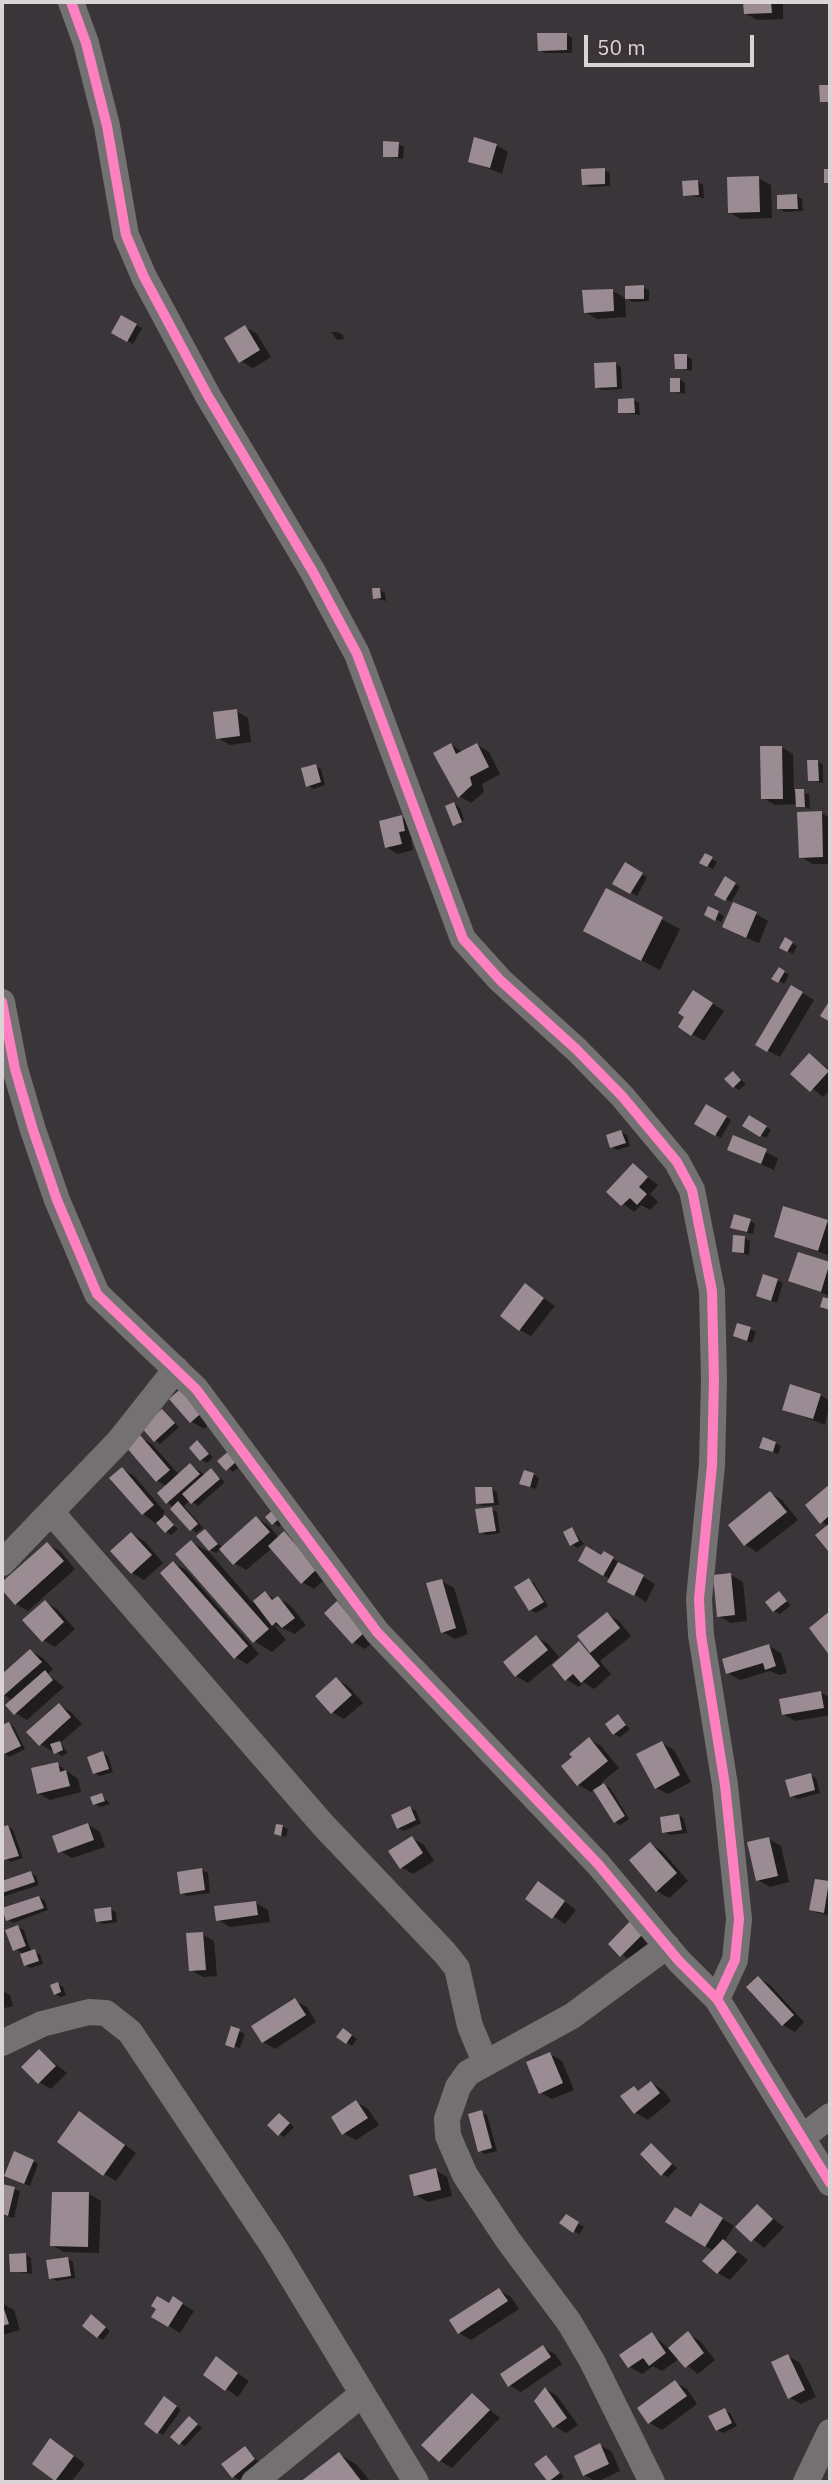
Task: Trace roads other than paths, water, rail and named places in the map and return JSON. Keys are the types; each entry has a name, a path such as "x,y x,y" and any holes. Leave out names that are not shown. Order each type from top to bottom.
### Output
{"street":[{"path":"71,2 86,43 107,126 130,245 144,277 208,396 294,539 357,654 463,939 500,980 576,1049 622,1096 677,1162 692,1190 712,1291 712,1454 699,1599 701,1635 724,1785 739,1919 735,1959 717,1999"},
{"path":"2,1002 15,1069 33,1130 57,1200 97,1294 196,1389 377,1632 598,1864 667,1946 717,1999 804,2136 830,2183"},
{"path":"2,1563 119,1441 176,1370"},
{"path":"52,1513 324,1826 445,1952 457,1968 470,2026 485,2062"},
{"path":"652,2482 592,2361 569,2322 484,2207 453,2152 448,2136 452,2103 468,2073 572,2016 667,1946"},
{"path":"2,2043 19,2033 66,2016 106,2013 119,2020 139,2044 273,2246 416,2482"},
{"path":"804,2136 830,2116"},
{"path":"254,2482 362,2394"},
{"path":"806,2482 830,2432"}]}
